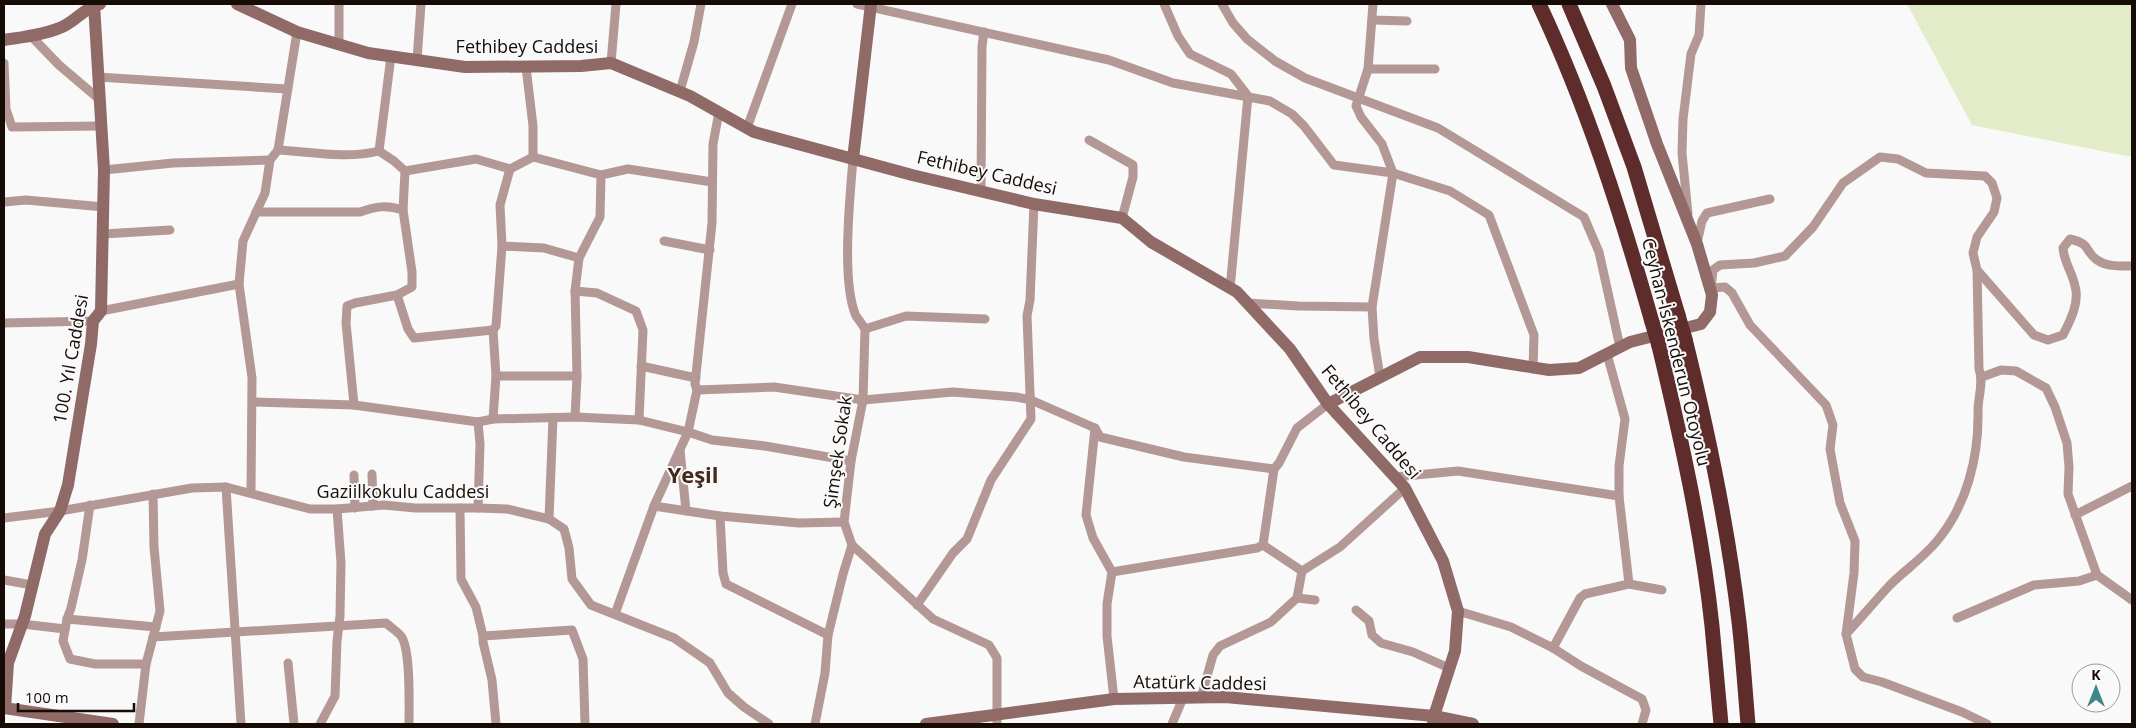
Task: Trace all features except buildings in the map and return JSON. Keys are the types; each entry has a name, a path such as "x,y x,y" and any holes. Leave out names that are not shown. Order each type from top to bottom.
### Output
{"highway":[{"name":"Ceyhan-İskenderun Otoyolu","path":"1539,4 1579,96 1609,176 1652,322 1677,419 1697,526 1712,624 1720,724"},
{"name":"Ceyhan-İskenderun Otoyolu","path":"1569,4 1604,86 1634,167 1685,339 1703,413 1723,521 1739,621 1748,724"}],"street":[{"path":"4,40 31,36 63,27 96,4"},
{"name":"100. Yıl Caddesi","path":"4,711 6,663 22,624 45,534 60,511 68,485 97,316 104,234 104,170 99,99 96,4"},
{"name":"Fethibey Caddesi","path":"237,4 297,32 368,53 464,67 581,66 612,63 680,92 754,132 853,160 1034,204 1122,218 1151,242 1237,292 1290,349 1328,404 1405,488 1443,561 1458,611 1455,651 1434,720"},
{"path":"339,4 339,45"},
{"path":"417,60 421,4"},
{"path":"612,63 616,4"},
{"path":"680,92 694,42 701,4"},
{"path":"746,128 792,4"},
{"path":"857,4 1109,60 1173,83 1270,100 1292,114 1304,126 1334,165 1392,173 1450,191 1489,215 1534,335 1533,369"},
{"path":"1164,4 1178,36 1190,54 1231,74 1248,96 1230,289"},
{"path":"1222,4 1233,23 1247,39 1274,61 1305,78 1438,128 1584,217 1599,252 1620,347"},
{"path":"1373,4 1368,69 1356,106 1382,144 1392,173 1372,307 1374,339 1380,377"},
{"path":"1263,545 1274,469 1280,463 1297,428 1328,404 1420,357 1468,357 1533,369 1579,368 1630,342 1701,324 1710,312 1711,288 1697,244 1686,222 1631,68 1630,40 1612,4"},
{"path":"1686,222 1688,211 1682,152 1683,118 1691,54 1699,36 1702,4"},
{"path":"871,6 848,215 850,286 856,315 865,329 906,316 985,319"},
{"path":"1372,20 1407,21"},
{"path":"251,492 252,378 239,284 243,241 265,193 270,160 278,150 297,32"},
{"path":"981,191 982,46 984,32"},
{"path":"31,36 59,65 99,99"},
{"path":"378,151 391,56"},
{"path":"4,63 6,109 12,127 101,126"},
{"path":"526,67 534,126 532,157"},
{"path":"1368,69 1435,69"},
{"path":"98,77 287,89"},
{"path":"615,614 654,506 688,432 697,390 696,378 710,250 713,144 719,112"},
{"path":"1088,140 1133,165 1133,177 1122,218"},
{"path":"278,150 348,155 364,155 378,151 405,171"},
{"path":"405,171 476,159 510,169 532,157 601,175 628,169 712,182"},
{"path":"1711,288 1713,270 1720,265 1754,263 1785,256 1813,228 1843,183 1880,157 1898,159 1926,173 1986,176 1992,183 1997,198 1994,212 1977,237 1973,253 1977,270 1979,370 1982,377 1978,399 1978,422 1973,467 1954,519 1936,543 1889,586 1846,634"},
{"path":"104,170 173,163 270,160"},
{"path":"493,419 496,376 493,330 496,326 502,246 500,205 510,169"},
{"path":"354,405 346,323 347,306 397,295 412,287 412,272 403,210 405,171"},
{"path":"576,417 576,291 579,258 600,217 601,175"},
{"path":"1697,244 1702,221 1707,213 1770,199"},
{"path":"4,202 26,200 104,208"},
{"path":"917,605 953,553 967,539 991,480 1031,419 1027,316 1030,300 1034,204"},
{"path":"256,212 360,212 375,206 386,205 403,210"},
{"path":"104,234 170,230"},
{"path":"1977,270 2034,334 2048,340 2063,335 2074,313 2076,287 2064,259 2063,248 2070,239 2082,242 2097,260 2114,266 2132,266"},
{"path":"664,241 710,250"},
{"path":"502,246 544,248 579,258"},
{"path":"4,323 97,316 239,284"},
{"path":"1711,288 1725,286 1732,293 1750,325 1826,405 1833,425 1830,449 1840,503 1855,541 1854,573 1846,634 1855,669 1863,677 1882,682 1962,712 1987,724"},
{"path":"576,291 597,293 636,311 643,330 639,420"},
{"path":"397,295 408,329 414,338 493,330"},
{"path":"1247,303 1372,307"},
{"name":"Şimşek Sokak","path":"865,329 863,400 851,461 844,522 852,545 933,619 989,645 997,658 997,720"},
{"path":"1607,354 1625,419 1619,466 1619,496 1629,584"},
{"path":"641,366 696,378"},
{"path":"1982,377 2001,370 2016,371 2046,388 2055,407 2067,443 2070,467 2068,494 2097,575 2132,600"},
{"path":"496,376 577,376"},
{"path":"697,390 774,387 863,400 954,392 1031,400 1095,428 1100,437 1184,457 1274,469"},
{"path":"253,402 354,405 478,422 493,419 576,417 639,420 712,440 765,446 851,461"},
{"path":"552,418 549,519 564,529 569,548 572,579 580,591 591,605 674,638 710,663 728,693 744,707 769,724"},
{"path":"478,422 480,444 478,508"},
{"path":"1095,428 1086,514 1093,538 1112,572 1107,604 1107,636 1114,700"},
{"path":"680,450 686,511"},
{"path":"1395,477 1458,471 1619,496"},
{"path":"372,474 373,506"},
{"path":"354,475 355,508"},
{"path":"2075,514 2132,486"},
{"path":"226,487 241,724"},
{"name":"Gaziilkokulu Caddesi","path":"4,518 60,511 192,488 226,487 310,509 373,506 507,509 549,519"},
{"path":"1202,698 1213,655 1220,646 1271,622 1297,598 1302,571 1340,547 1405,488"},
{"path":"139,724 146,664 160,611 154,547 152,494"},
{"path":"90,505 82,560 63,641 70,659 95,664 146,664"},
{"path":"654,506 720,516 799,523 844,522"},
{"path":"460,508 461,580 476,607 492,680 496,724"},
{"path":"320,724 326,709 335,696 340,616 337,509"},
{"path":"720,516 723,573 726,584 828,635"},
{"path":"815,724 825,673 828,635 852,545"},
{"path":"1112,572 1257,548 1263,545"},
{"path":"1263,545 1302,571"},
{"path":"1957,618 2034,585 2079,581 2097,575"},
{"path":"4,580 32,585"},
{"path":"1553,648 1580,598 1592,592 1629,584 1662,590"},
{"path":"1297,598 1315,600"},
{"path":"1356,610 1369,621 1372,635 1381,643 1413,652 1449,668"},
{"path":"1458,611 1511,628 1553,648 1580,666 1642,699 1646,710 1642,724"},
{"path":"67,619 156,627"},
{"path":"4,624 65,629"},
{"path":"153,637 386,624 402,637 409,686 409,724"},
{"path":"483,636 572,630 583,659 586,724"},
{"path":"288,663 294,724"},
{"name":"Atatürk Caddesi","path":"926,724 997,720 1114,700 1225,697 1357,708 1473,724"},
{"path":"1172,724 1183,698"},
{"path":"4,711 113,724"}],"green space":[{"path":"1907,4 2132,4 2132,157 1972,125"}],"district":[{"name":"Yeşil","path":"693,475"}]}
